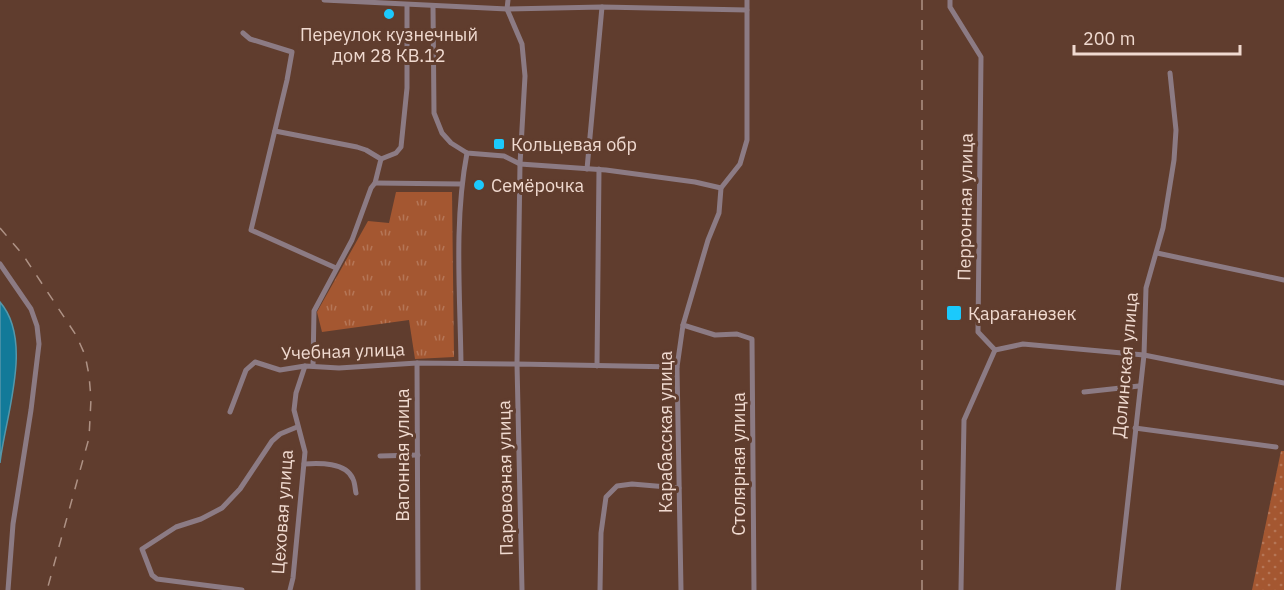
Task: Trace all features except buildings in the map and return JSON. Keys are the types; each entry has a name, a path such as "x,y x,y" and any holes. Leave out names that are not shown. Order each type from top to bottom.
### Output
{"street":[{"path":"324,0 407,5 425,3 433,6 507,9 602,7 747,10"},
{"path":"508,0 507,9 522,44 525,76 520,164 517,364 677,367"},
{"path":"433,6 434,113 442,133 467,153 504,156 520,164 599,170 695,182 721,188 740,164 747,140 747,0"},
{"name":"Перронная улица","path":"950,0 950,8 981,57 978,332 995,350"},
{"path":"381,159 396,153 401,147 407,88 407,5"},
{"path":"587,169 602,7"},
{"path":"243,33 250,39 292,52 250,230 336,268"},
{"name":"Долинская улица","path":"1118,590 1144,355 1146,288 1157,253 1171,183 1176,130 1170,73"},
{"path":"275,131 357,147 381,159"},
{"path":"461,363 461,184 467,153"},
{"path":"313,366 314,311 352,240 371,188 375,183 381,159"},
{"path":"597,366 599,170"},
{"path":"375,183 461,184"},
{"name":"Карабасская улица","path":"681,590 677,367 683,325 708,240 719,213 721,188"},
{"path":"1157,253 1284,280"},
{"path":"0,264 31,309 38,326 39,344 13,524 8,590"},
{"name":"Столярная улица","path":"683,325 715,335 737,334 752,339 754,590"},
{"path":"961,590 964,420 995,350 1023,344 1144,355 1284,383"},
{"name":"Учебная улица","path":"230,411 246,370 255,362 280,370 305,366 339,368 417,363"},
{"name":"Вагонная улица","path":"418,590 417,363 517,364"},
{"name":"Паровозная улица","path":"517,364 522,590"},
{"name":"Цеховая улица","path":"290,590 305,452 294,410 296,393 305,366"},
{"path":"1084,392 1139,386"},
{"path":"242,590 158,579 152,575 142,549 176,528 222,508 240,489 272,441 280,434 297,427"},
{"path":"1135,428 1276,447"},
{"path":"380,456 418,455"},
{"path":"304,464 326,463 347,471 353,477 356,493"},
{"path":"600,590 601,533 606,497 616,486 632,484 679,488"}],"green space":[{"path":"396,192 452,192 454,357 415,359 409,320 322,332 317,312 368,221 389,223"},
{"path":"1281,451 1284,451 1284,590 1252,590"}],"water":[{"path":"0,302 10,318 15,337 16,358 15,380 0,463"}],"railway":[{"path":"922,0 922,590"},
{"path":"0,228 23,255 76,335 85,355 89,375 91,399 89,438 47,590"}],"place":[{"name":"Переулок кузнечный дом 28 КВ.12","path":"389,14"},
{"name":"Кольцевая обр","path":"499,144"},
{"name":"Семёрочка","path":"479,185"},
{"name":"Қарағанөзек","path":"954,313"}]}
